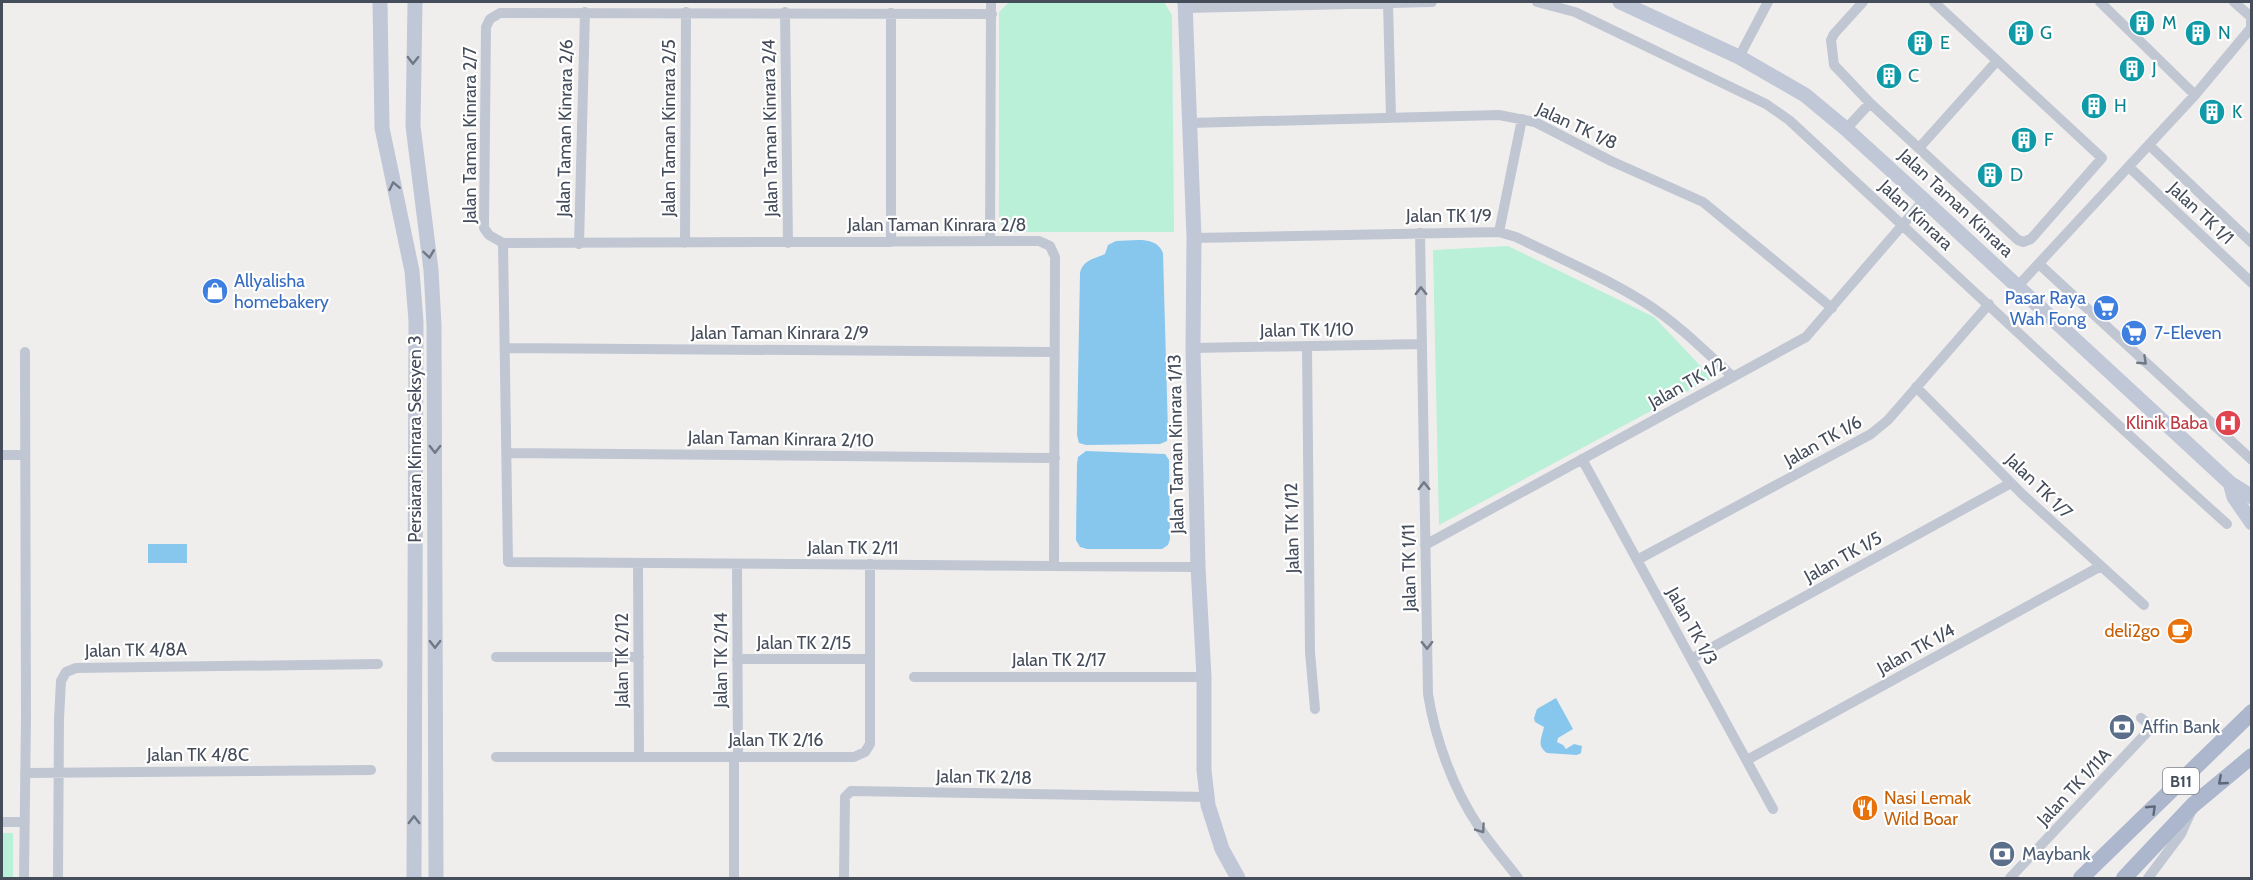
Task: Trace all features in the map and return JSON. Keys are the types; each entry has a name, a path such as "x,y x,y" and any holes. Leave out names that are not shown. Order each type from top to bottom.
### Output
{"main road":[{"name":"Persiaran Kinrara Seksyen 3","path":"380,2 382,128 412,271 416,321 414,879"},
{"name":"Persiaran Kinrara Seksyen 3","path":"415,2 412,126 431,270 434,326 436,879"},
{"name":"Jalan Taman Kinrara","path":"1620,2 1739,57 1805,95 1924,200 2230,483 2252,497"},
{"name":"Jalan Taman Kinrara 1/13","path":"1186,5 1194,238 1192,348 1198,567 1204,677 1204,770 1207,797 1222,849 1238,879"},
{"name":"Jalan Taman Kinrara","path":"2230,483 2234,497 2251,522"},
{"name":"B11","path":"2081,879 2250,712"},
{"name":"B11","path":"2124,879 2193,806 2252,756"}],"street":[{"path":"990,241 991,2"},
{"path":"1186,5 1432,2"},
{"name":"Jalan Kinrara","path":"1537,2 1575,12 1766,104 1789,120 1989,304 2100,410 2227,524"},
{"path":"1739,57 1767,2"},
{"path":"1863,2 1830,40 1834,64 1870,103 2018,240 2023,242 2031,239 2102,158 1934,2"},
{"path":"2102,2 2195,95"},
{"path":"2017,287 2195,95 2251,28 2251,17 2234,2"},
{"path":"1388,3 1391,118"},
{"path":"585,12 992,14"},
{"name":"Jalan Taman Kinrara 2/7","path":"503,243 489,235 484,228 486,27 490,19 500,14 585,12"},
{"name":"Jalan Taman Kinrara 2/6","path":"579,244 585,12"},
{"name":"Jalan Taman Kinrara 2/5","path":"685,243 686,12"},
{"name":"Jalan Taman Kinrara 2/4","path":"785,12 788,243"},
{"path":"891,13 891,242"},
{"path":"1919,148 1996,62"},
{"path":"1846,129 1870,103"},
{"name":"Jalan TK 1/8","path":"1189,123 1499,115 1535,122 1611,161 1703,202 1832,309"},
{"path":"1499,232 1522,119"},
{"name":"Jalan TK 1/1","path":"2148,145 2252,243"},
{"name":"Jalan TK 1/1","path":"2129,167 2252,283"},
{"name":"Jalan TK 1/2","path":"1425,545 1806,337 1924,200"},
{"name":"Jalan TK 1/9","path":"1194,238 1499,232 1524,241 1646,303 1672,322 1733,376"},
{"name":"Jalan TK 1/11","path":"1420,233 1428,694 1432,719 1449,770 1475,821 1518,879"},
{"name":"Jalan Taman Kinrara 2/8","path":"503,243 1039,241 1050,246 1055,257 1054,566"},
{"path":"503,243 507,453"},
{"path":"2039,264 2252,460"},
{"name":"Jalan TK 1/6","path":"1637,560 1871,434 1888,420 1989,304"},
{"name":"Jalan TK 1/10","path":"1192,348 1422,344"},
{"name":"Jalan TK 1/12","path":"1307,346 1310,652 1314,708"},
{"name":"Jalan Taman Kinrara 2/9","path":"505,348 1055,352"},
{"path":"24,879 25,352"},
{"name":"Jalan TK 1/7","path":"1916,387 2011,483 2144,605"},
{"name":"Jalan Taman Kinrara 2/10","path":"507,453 1055,458"},
{"name":"Jalan TK 2/11","path":"507,453 508,562 1198,567"},
{"path":"2,455 24,455"},
{"name":"Jalan TK 1/3","path":"1582,459 1773,808"},
{"name":"Jalan TK 1/5","path":"1691,659 2011,483"},
{"name":"Jalan TK 2/12","path":"638,563 639,757"},
{"name":"Jalan TK 2/14","path":"734,879 737,564"},
{"name":"Jalan TK 2/16","path":"496,758 854,757 864,752 870,744 870,564"},
{"name":"Jalan TK 1/4","path":"1747,760 2101,566"},
{"path":"496,657 639,657"},
{"name":"Jalan TK 2/15","path":"737,659 870,659"},
{"name":"Jalan TK 4/8A","path":"58,879 61,681 66,672 76,668 378,664"},
{"name":"Jalan TK 2/17","path":"914,677 1204,677"},
{"name":"Jalan TK 1/11A","path":"2010,879 2152,728 2141,718"},
{"name":"Jalan TK 4/8C","path":"25,773 371,770"},
{"name":"Jalan TK 2/18","path":"844,879 845,797 851,791 1207,797"},
{"path":"2148,879 2181,834 2193,806"},
{"path":"2,822 24,822"}],"green space":[{"path":"1009,2 1164,2 1172,15 1174,232 1009,232 999,222 999,12"},
{"path":"1508,246 1654,317 1712,378 1439,525 1433,250"},
{"path":"2,833 13,833 13,878 2,878"}],"water":[{"path":"1116,241 1150,241 1160,247 1163,253 1168,433 1167,441 1160,444 1086,445 1079,443 1077,435 1080,273 1086,263 1105,254 1108,245"},
{"path":"1086,451 1165,454 1169,460 1170,539 1168,545 1162,549 1087,549 1080,547 1076,540 1077,464 1078,457"},
{"path":"148,544 187,544 187,563 148,563"},
{"path":"1556,698 1573,729 1558,738 1557,742 1566,749 1574,744 1582,746 1581,753 1577,755 1547,753 1542,747 1544,727 1535,722 1534,718 1537,709"}],"place":[{"name":"M","path":"2142,23"},
{"name":"G","path":"2021,33"},
{"name":"N","path":"2198,33"},
{"name":"E","path":"1920,43"},
{"name":"J","path":"2132,69"},
{"name":"C","path":"1889,76"},
{"name":"H","path":"2094,106"},
{"name":"K","path":"2212,112"},
{"name":"F","path":"2024,140"},
{"name":"D","path":"1990,175"},
{"name":"Allyalisha homebakery","path":"215,291"},
{"name":"Pasar Raya Wah Fong","path":"2106,308"},
{"name":"7-Eleven","path":"2134,333"},
{"name":"Klinik Baba","path":"2228,423"},
{"name":"deli2go","path":"2180,631"},
{"name":"Affin Bank","path":"2122,727"},
{"name":"Nasi Lemak Wild Boar","path":"1865,808"},
{"name":"Maybank","path":"2002,854"}]}
